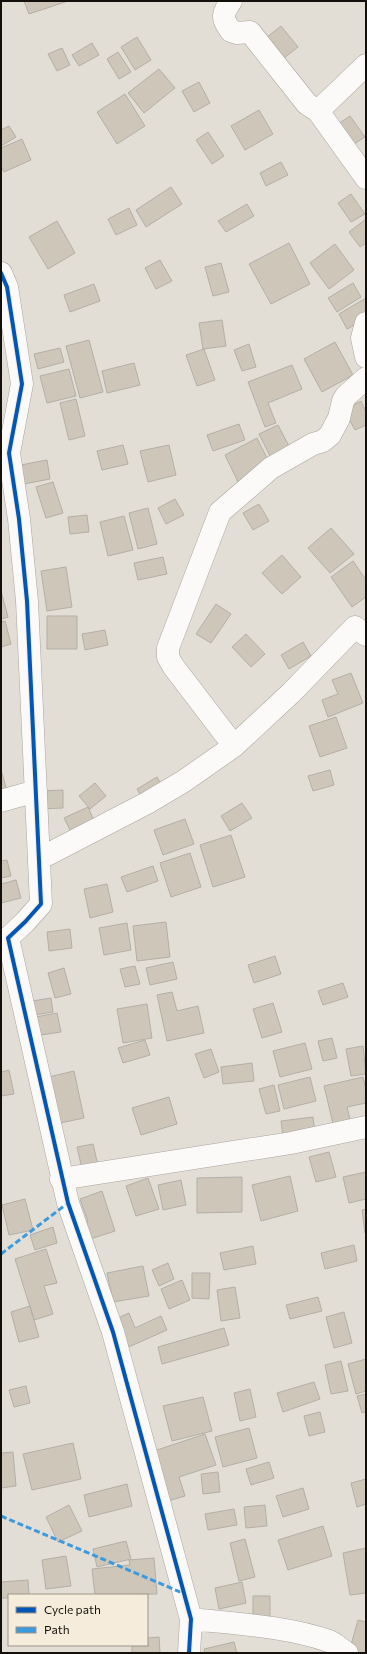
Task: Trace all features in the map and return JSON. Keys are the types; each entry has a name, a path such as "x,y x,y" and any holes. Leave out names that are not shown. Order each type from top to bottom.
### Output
{"street":[{"path":"231,1 224,12 223,17 231,31 237,33 250,32 307,104 318,111 366,178"},
{"path":"318,111 366,65"},
{"path":"1,273 6,286 22,384 9,453 10,523 27,601 41,904 25,922 4,938 61,1179 77,1233 113,1332 191,1619 189,1653"},
{"path":"366,323 362,338 366,357"},
{"path":"234,746 173,666 168,657 168,648 220,512 271,468 313,444 322,441 330,435 339,418 346,396 366,378"},
{"path":"39,858 147,803 184,781 234,746 362,625"},
{"path":"1,801 36,792"},
{"path":"61,1179 291,1143 366,1127"},
{"path":"191,1619 237,1622 278,1629 331,1642 347,1653"}],"building":[{"path":"24,1 68,1 29,14"},
{"path":"281,26 298,47 269,70 252,49"},
{"path":"137,37 151,60 135,70 121,47"},
{"path":"92,43 99,55 79,66 72,55"},
{"path":"62,48 70,65 57,71 48,54"},
{"path":"118,52 131,72 119,79 107,59"},
{"path":"159,69 175,88 144,113 128,93"},
{"path":"199,82 210,103 194,112 182,91"},
{"path":"125,94 145,126 117,144 97,112"},
{"path":"259,110 273,134 245,150 231,126"},
{"path":"350,116 365,137 343,151 329,130"},
{"path":"9,126 16,137 1,146 1,130"},
{"path":"208,132 224,156 212,164 196,140"},
{"path":"22,139 31,160 4,172 1,166 1,148"},
{"path":"281,162 288,175 266,186 260,173"},
{"path":"171,187 182,204 146,227 136,210"},
{"path":"351,194 365,214 351,222 338,203"},
{"path":"247,204 254,216 226,232 218,221"},
{"path":"129,208 137,225 116,235 108,219"},
{"path":"366,219 366,243 360,247 349,232"},
{"path":"57,221 75,253 48,269 29,237"},
{"path":"289,243 310,284 271,304 249,264"},
{"path":"335,244 354,270 329,289 310,263"},
{"path":"160,260 172,281 156,289 145,268"},
{"path":"221,263 229,292 213,296 205,267"},
{"path":"353,283 361,297 337,312 328,298"},
{"path":"94,284 100,301 70,312 64,295"},
{"path":"366,298 366,319 347,329 339,314"},
{"path":"222,320 226,346 203,349 199,323"},
{"path":"89,340 103,392 80,398 66,346"},
{"path":"335,342 353,375 322,392 304,359"},
{"path":"249,344 256,367 242,371 234,350"},
{"path":"60,348 64,362 38,369 34,354"},
{"path":"204,349 215,380 197,386 186,355"},
{"path":"134,363 140,385 107,393 102,371"},
{"path":"292,365 302,389 268,403 276,423 265,427 248,382"},
{"path":"69,369 76,396 47,403 40,376"},
{"path":"76,399 85,436 69,440 60,403"},
{"path":"361,401 366,412 366,425 355,430 344,410"},
{"path":"239,424 245,440 213,451 207,435"},
{"path":"278,425 291,450 272,460 259,434"},
{"path":"257,438 272,468 239,484 225,455"},
{"path":"123,445 128,464 102,470 97,451"},
{"path":"169,445 176,475 148,482 140,451"},
{"path":"47,460 50,479 8,487 5,468"},
{"path":"53,482 63,513 46,518 36,487"},
{"path":"175,499 184,515 166,524 158,508"},
{"path":"259,504 269,521 253,530 243,513"},
{"path":"148,508 157,544 138,549 129,513"},
{"path":"87,515 89,532 70,534 68,517"},
{"path":"124,516 133,550 108,556 100,522"},
{"path":"331,528 354,554 330,573 308,548"},
{"path":"282,555 301,577 282,594 262,573"},
{"path":"163,557 167,574 138,580 134,563"},
{"path":"353,561 366,580 366,597 352,607 331,577"},
{"path":"66,567 72,607 47,611 41,571"},
{"path":"1,591 8,617 1,619"},
{"path":"216,604 231,614 211,643 196,634"},
{"path":"47,616 77,616 77,649 47,649"},
{"path":"5,621 11,644 1,647 1,622"},
{"path":"105,630 108,645 85,650 82,634"},
{"path":"246,634 265,654 251,667 232,647"},
{"path":"303,642 311,656 289,669 281,655"},
{"path":"351,673 363,703 328,717 322,700 338,694 332,680"},
{"path":"336,717 347,748 320,757 309,726"},
{"path":"1,770 9,798 1,801"},
{"path":"330,770 334,785 313,791 308,776"},
{"path":"157,777 165,791 145,803 137,789"},
{"path":"95,783 106,796 90,809 79,796"},
{"path":"63,790 63,808 39,809 39,791"},
{"path":"242,803 252,818 230,831 221,816"},
{"path":"88,807 99,832 76,842 64,818"},
{"path":"185,819 194,844 163,855 154,830"},
{"path":"231,835 245,877 213,887 200,845"},
{"path":"190,853 201,887 171,897 160,863"},
{"path":"7,860 11,876 1,878 1,861"},
{"path":"153,866 158,881 127,892 121,877"},
{"path":"16,880 21,898 1,903 1,884"},
{"path":"107,884 113,912 90,918 84,889"},
{"path":"166,922 170,957 137,961 133,926"},
{"path":"127,923 131,950 104,955 99,928"},
{"path":"70,929 72,948 49,951 47,932"},
{"path":"275,956 281,974 254,983 248,965"},
{"path":"173,962 177,979 150,985 146,968"},
{"path":"135,966 140,984 125,987 120,969"},
{"path":"64,968 71,994 55,998 48,973"},
{"path":"343,983 348,997 323,1005 318,991"},
{"path":"172,992 177,1011 198,1006 204,1033 167,1041 157,995"},
{"path":"51,998 53,1012 28,1016 26,1002"},
{"path":"273,1003 282,1032 262,1038 253,1009"},
{"path":"147,1004 152,1038 123,1043 117,1009"},
{"path":"57,1013 61,1032 28,1037 25,1019"},
{"path":"332,1038 337,1058 323,1061 318,1041"},
{"path":"145,1040 150,1055 123,1063 118,1048"},
{"path":"305,1043 312,1069 280,1077 273,1051"},
{"path":"363,1046 366,1074 351,1076 346,1049"},
{"path":"211,1049 219,1072 204,1078 195,1054"},
{"path":"252,1063 254,1081 223,1084 221,1067"},
{"path":"9,1070 14,1094 1,1096 1,1072"},
{"path":"74,1071 84,1118 46,1126 36,1080"},
{"path":"310,1077 316,1101 284,1109 278,1085"},
{"path":"363,1077 366,1090 366,1103 347,1107 353,1132 336,1136 324,1086"},
{"path":"274,1085 280,1111 266,1114 259,1089"},
{"path":"169,1097 177,1124 141,1135 132,1108"},
{"path":"313,1117 315,1133 283,1137 281,1121"},
{"path":"93,1144 101,1178 85,1182 77,1147"},
{"path":"329,1152 336,1177 316,1182 309,1157"},
{"path":"366,1172 366,1199 349,1203 343,1177"},
{"path":"290,1176 298,1211 261,1221 252,1185"},
{"path":"242,1177 242,1212 197,1213 197,1178"},
{"path":"148,1178 159,1209 136,1216 126,1186"},
{"path":"181,1180 186,1205 163,1210 158,1185"},
{"path":"102,1191 115,1231 78,1243 73,1227 88,1222 80,1199"},
{"path":"25,1199 33,1230 9,1235 2,1205"},
{"path":"366,1209 366,1233 365,1233 362,1210"},
{"path":"53,1227 57,1243 35,1250 30,1235"},
{"path":"354,1245 357,1261 325,1269 321,1253"},
{"path":"253,1246 256,1264 224,1270 220,1253"},
{"path":"46,1249 57,1283 44,1286 53,1314 34,1320 15,1259"},
{"path":"168,1263 174,1279 159,1286 152,1270"},
{"path":"143,1266 149,1296 113,1302 107,1273"},
{"path":"192,1273 210,1273 209,1299 192,1298"},
{"path":"182,1280 190,1300 169,1309 161,1289"},
{"path":"235,1287 240,1318 221,1321 217,1290"},
{"path":"318,1297 322,1311 290,1319 286,1305"},
{"path":"30,1306 39,1337 19,1342 11,1312"},
{"path":"344,1312 352,1343 334,1348 326,1317"},
{"path":"129,1313 135,1328 161,1316 167,1330 124,1349 111,1321"},
{"path":"224,1328 229,1345 162,1364 158,1347"},
{"path":"366,1359 366,1391 356,1394 348,1364"},
{"path":"341,1361 348,1391 331,1394 325,1365"},
{"path":"314,1382 320,1399 283,1412 277,1393"},
{"path":"26,1386 30,1403 14,1407 9,1390"},
{"path":"250,1389 256,1417 240,1421 234,1393"},
{"path":"366,1394 366,1412 362,1413 357,1396"},
{"path":"203,1397 212,1431 172,1441 163,1406"},
{"path":"320,1412 325,1432 309,1436 304,1416"},
{"path":"249,1428 257,1458 223,1467 215,1437"},
{"path":"205,1434 216,1465 179,1477 185,1496 168,1501 151,1452"},
{"path":"73,1443 81,1479 32,1490 23,1454"},
{"path":"13,1452 16,1486 1,1488 1,1453"},
{"path":"269,1462 274,1478 251,1485 246,1469"},
{"path":"218,1472 220,1492 203,1494 201,1474"},
{"path":"366,1479 366,1504 357,1507 351,1483"},
{"path":"127,1484 132,1506 89,1517 84,1495"},
{"path":"303,1488 309,1509 283,1517 276,1496"},
{"path":"69,1505 82,1531 58,1542 46,1517"},
{"path":"265,1505 267,1526 246,1528 244,1507"},
{"path":"234,1509 237,1525 208,1530 205,1514"},
{"path":"323,1526 332,1556 288,1570 278,1540"},
{"path":"245,1539 255,1577 239,1581 230,1543"},
{"path":"126,1541 131,1559 97,1567 93,1549"},
{"path":"366,1548 366,1593 350,1595 343,1553"},
{"path":"66,1556 71,1586 46,1589 42,1560"},
{"path":"154,1558 157,1594 95,1594 92,1569 130,1565 129,1560"},
{"path":"28,1580 29,1594 8,1594 8,1598 1,1598 1,1582"},
{"path":"242,1582 246,1603 219,1609 215,1588"},
{"path":"253,1596 270,1596 270,1621 253,1621"},
{"path":"358,1620 366,1622 366,1653 349,1652"},
{"path":"159,1637 160,1653 132,1653 132,1646 148,1646 148,1638"},
{"path":"234,1642 237,1653 205,1653 204,1649"}],"marked path":[{"path":"1,1254 68,1203"},
{"path":"1,1516 185,1594"}],"cycle path":[{"path":"1,273 7,287 22,384 9,453 19,519 27,601 41,904 8,938 68,1203 113,1332 191,1619 189,1653"}]}
